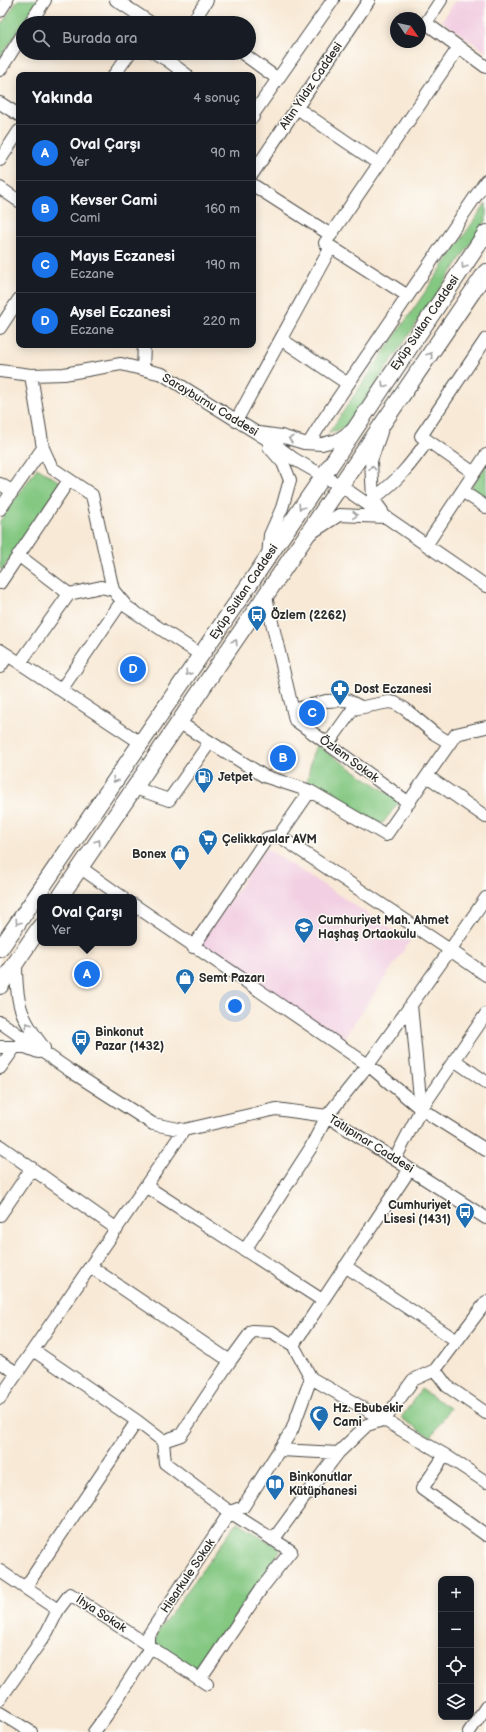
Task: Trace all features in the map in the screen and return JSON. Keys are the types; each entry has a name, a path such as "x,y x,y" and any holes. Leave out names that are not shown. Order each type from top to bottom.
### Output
{"main road":[{"name":"Eyüp Sultan Caddesi","path":"37,894 354,430 486,233"},
{"name":"Eyüp Sultan Caddesi","path":"62,894 266,597 486,272"},
{"name":"Eyüp Sultan Caddesi","path":"0,949 37,895"},
{"path":"0,986 37,931"}],"street":[{"path":"0,11 7,0"},
{"path":"35,16 46,0"},
{"path":"116,0 140,16"},
{"path":"199,16 207,0"},
{"path":"256,110 333,0"},
{"name":"Altın Yıldız Caddesi","path":"256,169 369,0"},
{"path":"441,0 426,23 486,67"},
{"path":"0,70 16,45"},
{"path":"236,421 281,339 331,241 379,164 459,47"},
{"path":"116,72 125,60"},
{"path":"173,60 185,72"},
{"path":"252,60 278,79"},
{"path":"0,103 16,113"},
{"path":"297,108 379,164"},
{"path":"0,160 16,136"},
{"path":"309,443 486,181"},
{"path":"256,187 408,296"},
{"path":"0,188 16,199"},
{"path":"0,328 16,304"},
{"path":"281,339 348,384"},
{"path":"474,473 421,436 485,343"},
{"path":"143,369 144,348"},
{"name":"Sarayburnu Caddesi","path":"0,371 31,375 64,374 121,364 162,374 256,433 294,459 341,486 486,586"},
{"path":"31,375 43,448 52,468 92,495 113,590 127,607 201,655"},
{"path":"385,422 371,461 373,500 386,517"},
{"path":"256,433 322,444 337,440 354,430"},
{"path":"256,433 283,463 290,480 282,508 270,535 268,556"},
{"path":"373,500 390,486 411,465 427,441"},
{"path":"0,509 43,448"},
{"path":"427,544 486,455"},
{"path":"1,581 69,480"},
{"path":"0,484 12,491"},
{"path":"462,491 486,507"},
{"path":"308,534 339,515 386,517"},
{"path":"18,555 69,594"},
{"path":"20,663 69,594 101,587 113,590"},
{"name":"Özlem Sokak","path":"266,597 295,720 409,802"},
{"path":"61,690 122,601"},
{"path":"0,667 4,653 141,742"},
{"path":"293,710 326,701 347,700 361,707"},
{"path":"328,744 353,709 389,702 395,703 405,709 435,734 450,743"},
{"path":"180,723 264,776 310,790 386,835 456,734 486,727"},
{"path":"135,788 169,800 210,742"},
{"path":"427,776 486,817"},
{"path":"279,836 310,790"},
{"path":"193,947 267,838 279,836 486,974"},
{"path":"81,868 118,894"},
{"path":"244,1250 310,1149 327,1116 368,1065 486,898"},
{"path":"137,907 193,947 368,1065 421,1109 486,1150"},
{"path":"16,962 16,991 23,1018 51,1056"},
{"path":"410,1005 421,1109"},
{"path":"395,1159 421,1109 486,1014"},
{"path":"0,1022 51,1056"},
{"path":"0,1047 25,1047 51,1056"},
{"path":"0,1068 15,1047"},
{"name":"Tatlıpınar Caddesi","path":"51,1056 153,1124 184,1130 276,1109 327,1116 486,1218"},
{"path":"454,1060 486,1082"},
{"path":"0,1398 184,1130"},
{"path":"0,1146 117,1229"},
{"path":"0,1215 32,1168"},
{"path":"293,1345 410,1169"},
{"path":"146,1186 322,1300"},
{"path":"345,1266 457,1341"},
{"path":"91,1267 230,1361"},
{"path":"164,1441 165,1463 229,1514 274,1540 338,1453 367,1425 385,1419 413,1380 435,1370 486,1302"},
{"path":"164,1441 181,1435 230,1361 252,1331 272,1332 293,1345 311,1378 385,1419 445,1455 486,1482"},
{"path":"33,1350 164,1441"},
{"path":"0,1362 17,1373"},
{"path":"435,1370 447,1386 486,1413"},
{"path":"229,1514 244,1506 280,1450 292,1430 311,1378"},
{"path":"25,1588 137,1421"},
{"path":"280,1450 338,1453"},
{"path":"445,1455 422,1489 486,1535"},
{"name":"Hisarkule Sokak","path":"94,1732 148,1652 148,1640 229,1514"},
{"name":"İhya Sokak","path":"0,1571 58,1610 70,1594 148,1640 203,1682 261,1589 291,1551 274,1540"},
{"path":"0,1700 47,1632 58,1610"},
{"path":"469,1732 486,1707"},
{"path":"0,1713 31,1732"}],"shaded area":[{"path":"456,0 486,0 486,52 442,21"},
{"name":"Cumhuriyet Mah. Ahmet Haşhaş Ortaokulu","path":"266,848 410,941 342,1041 198,947"}],"green space":[{"path":"18,0 39,0 28,16 16,16 16,34 0,58 0,26"},
{"path":"486,203 486,221 347,426 328,434"},
{"path":"486,465 486,502 469,491"},
{"path":"37,468 62,483 2,570 0,569 0,521"},
{"path":"316,745 397,799 398,803 383,823 376,823 307,782 312,756"},
{"path":"421,1389 450,1408 431,1437 401,1418"},
{"path":"237,1522 281,1549 199,1672 156,1645 157,1633"}],"place":[{"name":"Özlem (2262)","path":"257,632"},
{"name":"Aysel Eczanesi","path":"133,669"},
{"name":"Dost Eczanesi","path":"340,706"},
{"name":"Mayıs Eczanesi","path":"312,713"},
{"name":"Kevser Cami","path":"283,758"},
{"name":"Jetpet","path":"204,794"},
{"name":"Çelikkayalar AVM","path":"208,856"},
{"name":"Bonex","path":"180,871"},
{"name":"Cumhuriyet Mah. Ahmet Haşhaş Ortaokulu","path":"304,944"},
{"name":"Oval Çarşı","path":"87,974"},
{"name":"Semt Pazarı","path":"185,995"},
{"name":"Binkonut Pazar (1432)","path":"81,1056"},
{"name":"Cumhuriyet Lisesi (1431)","path":"465,1229"},
{"name":"Hz. Ebubekir Cami","path":"319,1432"},
{"name":"Binkonutlar Kütüphanesi","path":"275,1501"}]}
